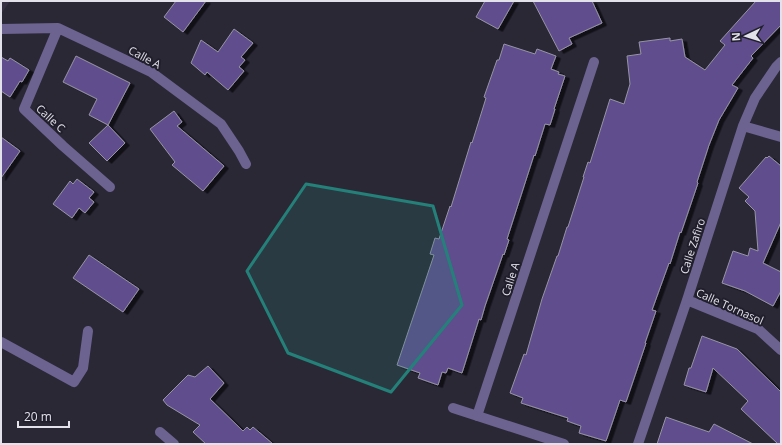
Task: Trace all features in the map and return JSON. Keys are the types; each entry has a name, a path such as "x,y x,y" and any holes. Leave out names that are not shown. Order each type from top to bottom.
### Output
{"street":[{"name":"Calle A","path":"1,29 58,28 151,72 221,124 246,164"},
{"name":"Calle C","path":"58,28 24,109 63,146 110,187"},
{"name":"Calle A","path":"477,416 594,62"},
{"name":"Calle Zafiro","path":"638,444 687,300 743,126 755,98 781,62"},
{"path":"743,126 781,137"},
{"name":"Calle Tornasol","path":"687,300 758,329 781,350"},
{"path":"1,342 74,382 83,368 88,331"},
{"path":"453,408 564,444"},
{"path":"160,432 174,444"}],"highlighted area":[{"path":"306,184 433,206 462,305 391,392 288,353 247,271"}],"shaded area":[{"path":"1,1 10,1 1,14"}],"building":[{"path":"176,1 206,1 183,32 164,17"},
{"path":"485,1 514,1 498,29 476,17"},
{"path":"533,1 592,1 602,23 569,38 572,44 559,51"},
{"path":"756,1 781,1 781,25 751,56 753,58 732,85 738,88 719,120 709,145 681,233 680,232 670,264 669,263 652,310 656,311 626,402 620,400 606,441 579,433 581,426 567,421 568,418 521,403 523,398 510,393 524,354 526,355 542,299 568,227 588,162 590,163 610,99 624,104 630,84 627,56 641,54 639,42 670,38 670,41 682,39 685,57 705,70 725,45 720,41"},
{"path":"234,29 253,43 241,57 245,60 239,67 244,71 228,90 207,72 205,75 191,63 201,40 218,52"},
{"path":"504,44 535,54 537,49 556,56 551,69 559,72 558,74 565,76 550,125 545,124 535,156 534,155 507,239 509,240 481,320 479,319 462,373 448,368 446,373 442,372 438,385 418,378 420,373 397,365 434,255 430,254 435,238 439,239 450,206 451,207 486,98 484,97"},
{"path":"76,56 130,83 108,125 89,115 97,99 63,82"},
{"path":"1,57 8,61 10,58 29,70 10,97 1,91"},
{"path":"174,111 182,122 177,126 224,166 203,191 172,165 175,162 150,129"},
{"path":"108,125 125,143 107,161 89,143"},
{"path":"1,137 20,151 1,178"},
{"path":"769,156 781,166 781,222 763,263 781,272 781,291 773,306 745,291 722,283 733,251 748,256 750,248 758,251 755,211 745,201 749,197 739,188 766,157 767,158"},
{"path":"77,179 94,192 89,198 94,202 85,213 79,208 72,218 53,204 70,181 73,184"},
{"path":"89,255 139,289 123,312 73,278"},
{"path":"702,336 737,349 781,392 781,444 778,444 741,409 748,401 713,368 706,392 684,385"},
{"path":"208,366 224,383 210,399 243,431 247,427 250,430 253,427 273,444 206,444 193,432 200,425 167,405 163,400 188,375 195,377"},
{"path":"666,417 709,432 714,424 753,444 657,444"}]}
